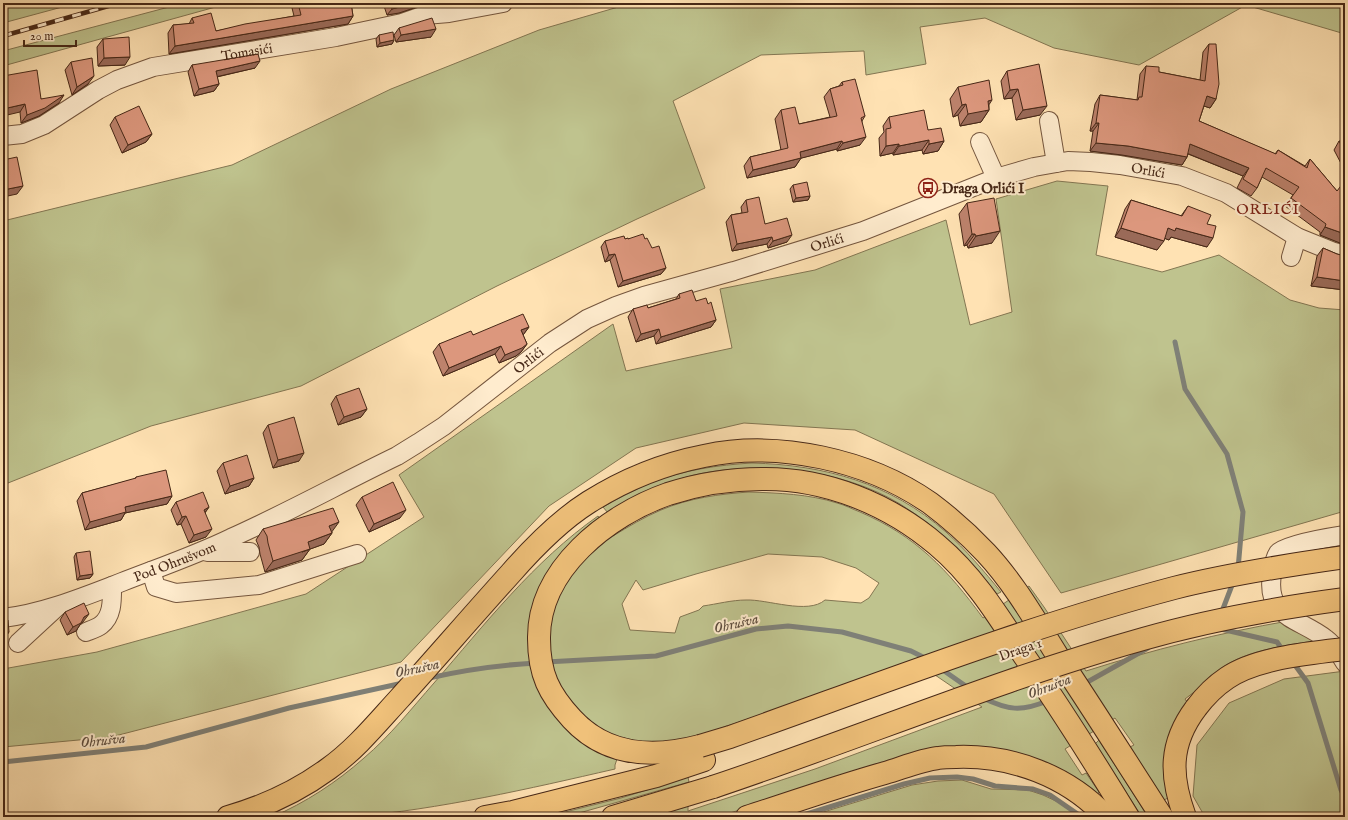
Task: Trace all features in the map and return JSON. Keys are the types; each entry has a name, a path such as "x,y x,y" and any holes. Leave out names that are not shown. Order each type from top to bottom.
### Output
{"highway":[{"path":"228,817 263,805 289,792 330,767 354,746 443,651 513,570 545,538 587,504 635,478 670,464 707,455 745,451 783,452 822,457 861,468 896,483 929,503 959,527 987,555 1019,596 1102,722 1162,817"},
{"path":"702,753 632,752 619,749 590,734 577,724 553,695 545,680 541,665 539,628 543,608 549,590 570,560 582,547 604,528 640,507 666,495 725,481 764,479 801,482 838,490 873,504 906,522 937,545 964,571 995,611 1079,736 1128,817"},
{"path":"485,817 513,812 656,776 737,735 973,651 1100,609 1175,588 1263,569 1345,557"},
{"name":"Draga 1","path":"702,753 816,722 1031,645 1113,619 1240,587 1345,571"},
{"name":"Draga 1","path":"613,817 713,787 788,762 1048,668 1144,638 1225,619 1288,607 1345,599"},
{"path":"1185,817 1176,789 1174,765 1176,750 1188,719 1213,688 1240,670 1258,664 1304,653 1345,649"},
{"path":"747,817 845,784 938,758 974,756 999,759 1046,774 1067,785 1106,817"}],"street":[{"name":"Tomasići","path":"3,136 22,134 44,125 98,90 117,80 154,67 336,37 402,23 425,15 449,13 503,3"},
{"path":"1049,120 1056,163"},
{"path":"980,142 996,178"},
{"name":"Orlići","path":"338,484 418,443 444,426 550,342 587,319 616,306 644,296 734,271 863,231 996,178 1034,167 1056,163 1091,162 1120,165 1182,176 1226,193 1297,237 1345,255"},
{"path":"1291,256 1297,237"},
{"name":"Pod Ohrušvom","path":"3,618 60,604 112,586 199,552 232,538 338,484"},
{"path":"1345,535 1281,550 1276,558 1271,582 1273,598 1285,615 1328,640 1345,663"},
{"path":"199,552 250,552"},
{"path":"150,571 156,588 176,593 259,585 357,554"},
{"path":"86,632 101,625 108,618 111,608 112,586"},
{"path":"18,643 60,604"}],"green space":[{"path":"3,3 77,3 3,23"},
{"path":"184,3 230,3 3,66 3,51"},
{"path":"632,3 1345,3 1345,34 1246,5 1139,65 1054,48 985,18 920,27 926,64 866,75 864,51 761,55 673,101 705,188 497,286 301,386 151,426 3,485 3,221 232,165 391,89 539,30"},
{"path":"1057,181 1108,186 1096,255 1162,272 1219,255 1290,300 1319,308 1345,310 1345,511 1061,593 994,494 855,430 744,423 636,448 549,506 401,662 111,737 3,747 3,669 97,652 306,594 424,517 399,475 613,324 626,371 732,348 720,289 815,270 946,220 970,325 1012,312 996,199"},
{"path":"752,463 805,468 831,473 879,489 925,515 946,532 975,561 1001,592 997,594 965,556 928,523 914,513 877,492 827,475 773,468 746,468 719,471 694,475 672,482 650,491 608,513 603,507 626,494 662,478 688,471 726,465"},
{"path":"749,492 804,496 826,500 843,505 880,521 914,543 929,556 957,585 983,618 1029,586 1086,671 1186,643 1288,621 1313,641 1244,656 1223,667 1185,699 1187,702 1185,705 1168,798 1164,800 1130,747 1134,745 1115,718 1065,749 1082,775 1086,773 1099,792 1097,795 1012,754 804,789 718,817 652,817 688,806 688,811 815,769 982,707 916,662 695,737 660,742 642,742 624,738 615,769 517,791 418,809 341,818 272,817 320,791 354,767 383,741 491,616 531,573 598,516 613,536 648,516 682,502 716,495","holes":["768,554 822,557 856,568 879,583 869,598 861,603 825,600 818,604 798,606 746,600 730,601 703,606 699,610 680,617 675,633 630,630 622,604 636,580 643,590"]},
{"path":"1345,671 1345,817 1205,817 1193,796 1197,745 1229,703 1284,679"},
{"path":"1099,740 1148,817 1142,817 1095,744"},
{"path":"688,777 689,782 572,815 562,817 545,817 621,798"},
{"path":"962,780 991,789 1028,790 1058,802 1079,817 807,817 912,785 938,781"}],"building":[{"path":"298,3 351,3 353,16 175,46 173,25 194,23 192,18 211,13 216,31 245,24 301,15"},
{"path":"390,3 413,3 392,9"},
{"path":"432,18 436,29 401,35 399,28"},
{"path":"393,32 394,40 380,43 379,35"},
{"path":"129,37 130,57 104,58 103,39"},
{"path":"1209,44 1216,44 1219,84 1216,99 1207,96 1199,121 1276,154 1278,150 1307,168 1310,159 1337,191 1343,183 1345,184 1345,234 1325,227 1326,224 1291,198 1299,187 1266,168 1257,188 1243,179 1249,168 1190,144 1187,157 1128,146 1096,143 1099,123 1096,123 1100,95 1138,100 1139,97 1142,97 1146,66 1159,67 1159,72 1205,81"},
{"path":"258,54 260,61 216,71 219,84 199,89 192,65"},
{"path":"92,58 94,76 77,87 71,62"},
{"path":"1039,64 1047,106 1023,110 1018,89 1010,90 1007,71"},
{"path":"37,70 41,99 64,95 45,108 27,115 25,104 3,109 3,76"},
{"path":"855,79 865,116 861,118 866,137 843,143 842,141 800,152 801,158 753,170 750,157 788,148 781,110 795,107 799,124 837,116 830,89 843,85 842,82"},
{"path":"989,80 992,100 988,101 989,110 968,114 966,104 962,105 958,87"},
{"path":"139,106 152,134 128,145 115,117"},
{"path":"924,110 928,130 941,128 944,141 929,144 929,140 899,146 899,144 886,146 886,129 891,128 889,117"},
{"path":"1339,141 1345,143 1345,152"},
{"path":"17,157 23,186 3,190 3,160"},
{"path":"807,182 810,196 796,198 793,185"},
{"path":"759,197 765,224 787,218 792,235 773,241 772,237 737,244 731,215 748,212 746,200"},
{"path":"994,198 1000,231 976,236 975,234 972,234 967,203"},
{"path":"1131,200 1182,216 1188,206 1211,215 1207,224 1216,226 1213,238 1176,228 1175,231 1168,228 1164,241 1121,228"},
{"path":"643,234 645,239 647,238 652,248 659,246 666,268 623,281 615,254 609,255 605,241 624,236 625,239 628,239"},
{"path":"1323,248 1345,256 1345,281 1317,277"},
{"path":"692,290 696,301 706,298 708,304 711,302 716,320 661,337 659,329 641,334 633,309 647,305 648,308 680,298 679,294"},
{"path":"523,314 529,327 521,330 527,344 522,348 505,355 501,346 449,368 439,344 471,331 473,335"},
{"path":"359,388 367,409 344,417 336,396"},
{"path":"294,417 304,453 278,460 268,425"},
{"path":"247,455 254,478 230,486 223,463"},
{"path":"166,470 172,496 125,507 126,512 90,522 82,493"},
{"path":"393,482 406,510 374,524 362,497"},
{"path":"203,492 209,507 204,510 212,529 194,535 186,516 182,517 176,502"},
{"path":"333,508 339,522 329,526 332,533 308,542 310,549 273,561 267,536 263,529"},
{"path":"90,551 93,574 80,576 76,553"},
{"path":"84,603 89,614 84,617 81,623 73,627 65,612"},
{"path":"3,618 8,620 9,632 3,633"}],"waterway":[{"path":"1175,342 1185,389 1227,454 1243,512 1238,569"},
{"path":"1221,614 1234,580"},
{"name":"Ohrušva","path":"546,662 656,656 756,629 788,626 842,632 911,651 927,659"},
{"name":"Ohrušva","path":"1221,629 1277,642 1284,652"},
{"name":"Ohrušva","path":"1082,685 1148,648"},
{"name":"Ohrušva","path":"1292,661 1308,683 1341,790 1345,798"},
{"name":"Ohrušva","path":"429,678 482,668 536,663"},
{"name":"Ohrušva","path":"940,668 970,689"},
{"name":"Ohrušva","path":"3,762 146,747 289,708 403,683"},
{"name":"Ohrušva","path":"983,698 1000,705 1015,708 1030,707 1047,701"},
{"path":"797,817 904,784 930,778 957,777 973,779 995,786 1033,789 1050,795 1082,817"}],"railway":[{"path":"3,36 119,3"}],"place":[{"name":"Draga Orlići I","path":"928,188"}],"district":[{"name":"ORLIĆI","path":"1268,209"}]}
